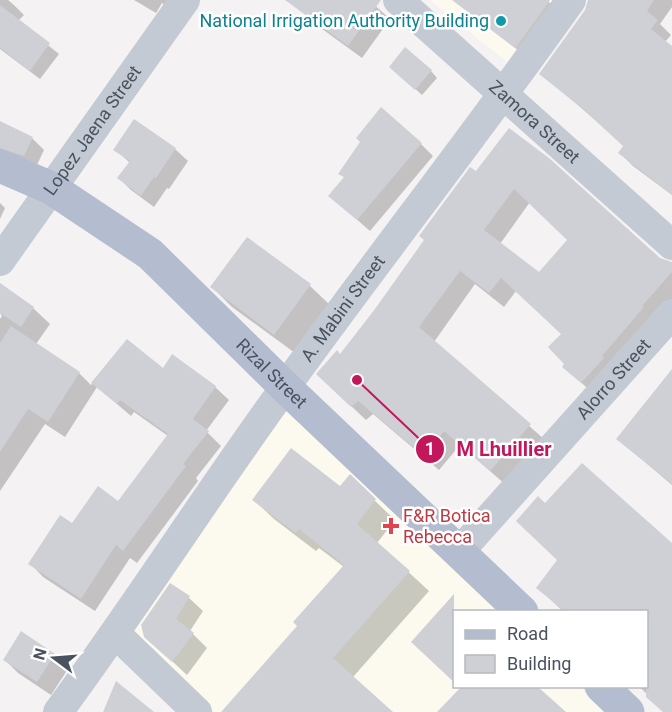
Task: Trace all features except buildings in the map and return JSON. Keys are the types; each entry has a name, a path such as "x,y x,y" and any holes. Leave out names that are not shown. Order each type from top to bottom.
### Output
{"main road":[{"name":"Rizal Street","path":"0,166 51,188 150,254 285,387 520,610"},
{"path":"602,688 628,712"}],"street":[{"name":"Lopez Jaena Street","path":"0,261 185,0"},
{"name":"Zamora Street","path":"398,0 672,244"},
{"name":"A. Mabini Street","path":"58,712 116,634 285,387 504,95 572,0"},
{"name":"Alorro Street","path":"459,552 672,314"},
{"path":"116,634 197,712"}],"shaded area":[{"path":"430,0 552,0 507,62"},
{"path":"279,403 500,610 453,610 453,688 581,688 607,712 215,712 121,625"}],"place":[{"name":"National Irrigation Authority Building","path":"501,21"},
{"name":"M Lhuillier","path":"357,380"},
{"name":"F&R Botica Rebecca","path":"391,526"}]}
